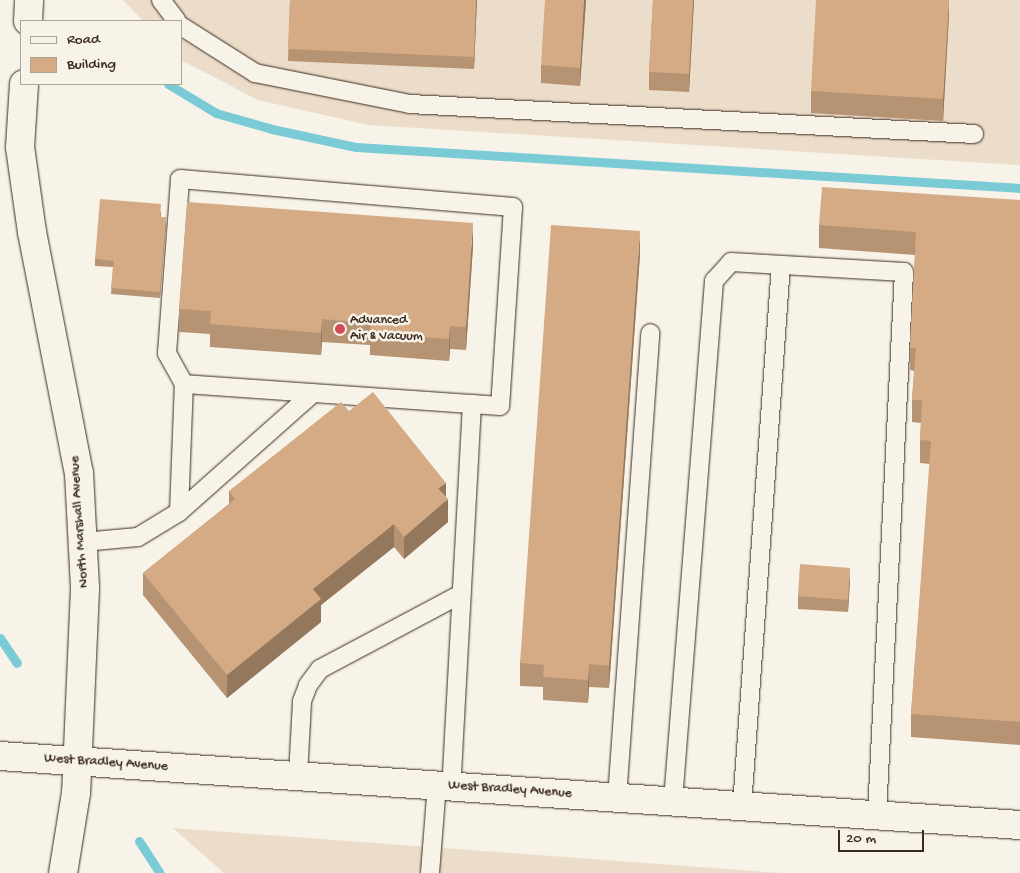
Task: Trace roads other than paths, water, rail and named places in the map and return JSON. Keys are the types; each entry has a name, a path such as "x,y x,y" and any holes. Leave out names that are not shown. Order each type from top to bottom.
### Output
{"main road":[{"path":"28,20 29,0"},
{"name":"North Marshall Avenue","path":"24,85 20,147 32,232 79,473 83,542 85,589 78,761 63,873"},
{"name":"West Bradley Avenue","path":"0,756 1020,825"}],"lane":[{"path":"160,0 175,20"},
{"path":"182,27 255,74 410,104 974,134"},
{"path":"179,512 184,384 167,353 180,179 513,207 500,406 184,384"},
{"path":"673,801 714,281 731,262 904,272 876,815"},
{"path":"742,806 782,265"},
{"path":"617,798 650,333"},
{"path":"83,542 138,537 179,512 313,393"},
{"path":"430,873 444,786 461,594 472,404"},
{"path":"298,776 302,701 308,686 320,669 461,594"}],"waterway":[{"path":"170,85 216,113 272,129 356,147 1020,188"},
{"path":"0,638 17,663"},
{"path":"139,841 160,873"}],"place":[{"name":"Advanced Air & Vacuum","path":"340,329"}]}
